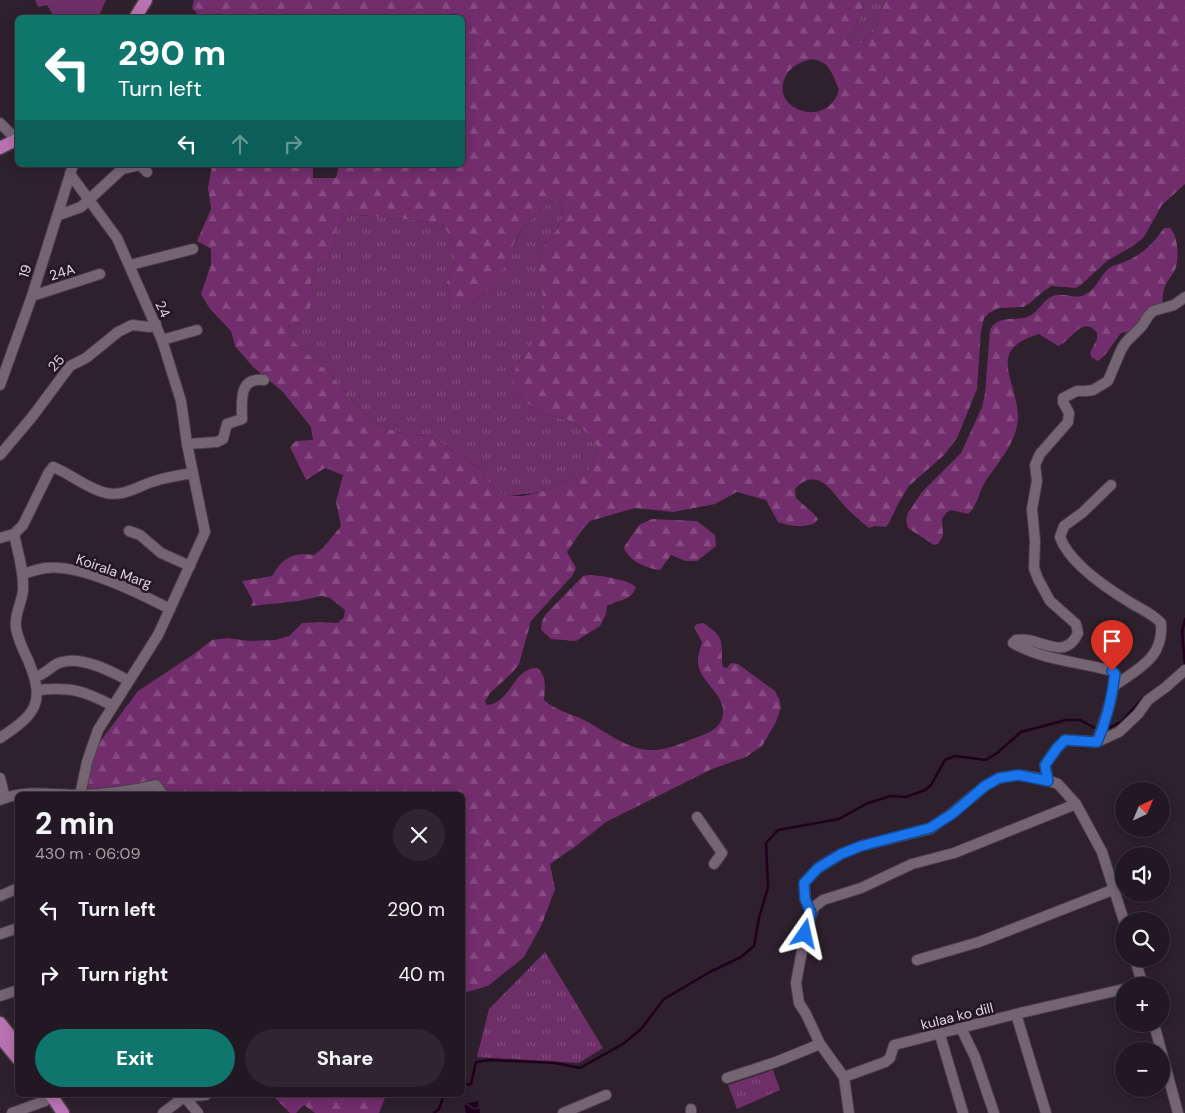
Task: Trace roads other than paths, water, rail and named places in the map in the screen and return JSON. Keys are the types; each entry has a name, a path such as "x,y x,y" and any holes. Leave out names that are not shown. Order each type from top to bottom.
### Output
{"main road":[{"path":"137,15 146,0"},
{"path":"0,148 15,140"},
{"path":"0,1022 15,1042"},
{"path":"0,1036 15,1056"},
{"path":"46,1097 54,1113"},
{"path":"46,1097 63,1113"}],"street":[{"path":"0,123 15,137"},
{"path":"59,215 81,208 117,169 130,167"},
{"path":"142,167 147,172"},
{"name":"24","path":"72,169 90,200 117,238 162,340 181,402 187,444 205,532 158,635 98,730 87,762 81,792"},
{"name":"19","path":"0,385 59,215 72,169"},
{"path":"130,265 193,249"},
{"name":"24A","path":"32,296 100,274"},
{"path":"1097,742 1106,718 1115,674 1112,671 1037,654 1013,643 1016,640 1025,639 1062,648 1070,645 1078,633 1076,624 1050,601 1034,568 1035,541 1032,509 1037,481 1035,465 1040,454 1055,434 1064,428 1068,422 1069,413 1063,398 1077,390 1086,392 1093,390 1108,381 1121,350 1149,315 1174,305 1185,298"},
{"name":"25","path":"0,456 32,418 70,366 86,358 118,332 132,325 150,327 156,324"},
{"path":"162,340 197,330"},
{"path":"187,444 217,442 223,438 227,424 242,419 242,395 244,389 250,381 255,379 264,380"},
{"path":"0,538 14,534 26,521 48,472 53,467 104,493 115,494 126,493 170,477 193,473"},
{"path":"1111,486 1082,513 1064,526 1060,537 1070,555 1084,570 1128,602 1161,622 1158,648 1152,659 1114,686"},
{"path":"129,531 140,535 162,553 190,566"},
{"path":"0,738 18,726 35,707 37,690 35,677 19,640 16,628 16,614 22,592 23,574 14,534"},
{"name":"Koirala Marg","path":"23,574 46,568 78,571 147,596 170,609"},
{"path":"35,677 44,675 61,662 67,661 87,663 112,672 129,681"},
{"path":"1048,781 1045,765 1065,740 1097,742 1119,732 1138,714 1148,700 1185,670"},
{"path":"37,690 68,688 92,694 113,706"},
{"path":"811,913 805,899 804,883 818,868 841,854 861,846 930,828 952,814 985,786 999,778 1019,775 1058,784 1076,804 1102,852 1115,889 979,942 917,960"},
{"path":"0,778 2,799 15,796"},
{"path":"121,792 156,785 161,792"},
{"path":"849,1113 844,1077 820,1044 806,1014 799,1004 796,983 805,934 814,907 823,900 861,888 912,864 954,853 1076,804"},
{"path":"697,817 722,853 714,864"},
{"path":"0,896 15,889"},
{"path":"0,934 15,929"},
{"path":"0,996 15,991"},
{"name":"kulaa ko dill","path":"844,1077 885,1062 890,1058 894,1045 1115,991"},
{"path":"1016,1014 1046,1113"},
{"path":"961,1028 975,1056 994,1113"},
{"path":"1156,1032 1178,1113"},
{"path":"940,1034 963,1113"},
{"path":"727,1078 776,1062 820,1044"},
{"path":"563,1113 606,1095"},
{"path":"12,1113 46,1097"},
{"path":"163,1113 183,1097"},
{"path":"185,1097 198,1113"}],"water":[{"path":"478,1101 480,1113 466,1113 464,1104"}],"waterway":[{"path":"1183,666 1185,665 1182,632 1185,619"},
{"path":"1107,729 1122,721 1144,697"},
{"path":"465,1085 471,1084 476,1062 490,1060 555,1063 580,1068 623,1044 641,1029 664,999 710,972 741,957 754,946 759,918 768,887 766,843 778,830 839,819 868,803 891,796 906,797 925,790 931,785 945,760 955,756 986,760 1021,732 1066,720 1080,720 1095,728"},
{"path":"434,1113 439,1109 443,1097"}]}
